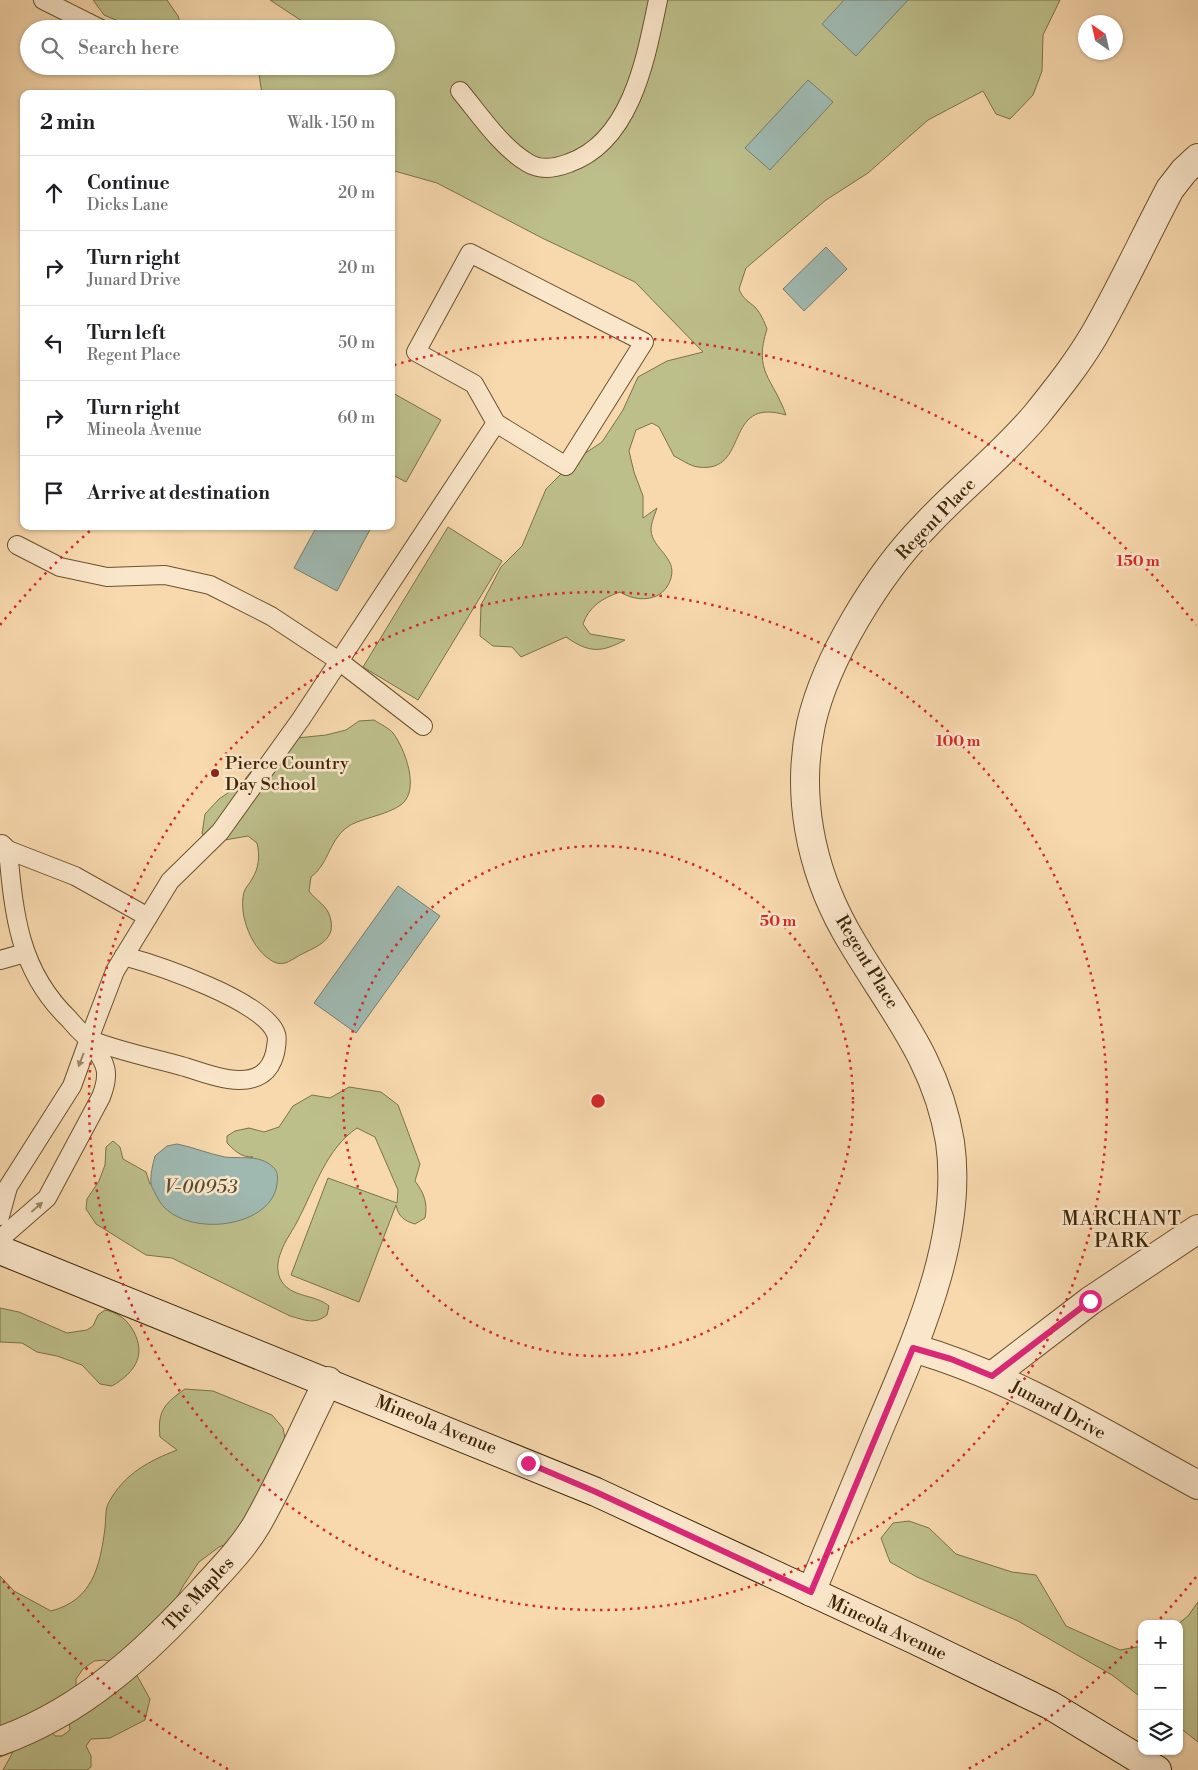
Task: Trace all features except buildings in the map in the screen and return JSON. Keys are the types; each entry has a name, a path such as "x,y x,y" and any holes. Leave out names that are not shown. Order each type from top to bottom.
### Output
{"street":[{"name":"Regent Place","path":"811,1592 913,1348 933,1289 946,1240 953,1177 950,1141 939,1096 914,1038 844,928 816,864 807,819 804,783 806,752 812,720 826,680 850,631 900,553 925,524 994,460 1035,417 1070,372 1092,338 1170,189 1184,171 1198,158"},
{"path":"992,1376 1090,1301 1198,1229"},
{"name":"Mineola Avenue","path":"0,1250 328,1381 596,1492 1050,1706 1157,1770"},
{"name":"Junard Drive","path":"913,1348 951,1359 992,1376 1198,1485"},
{"name":"The Maples","path":"0,1741 53,1718 75,1705 130,1663 184,1611 238,1552 257,1524 328,1381"}],"lane":[{"path":"43,0 83,20"},
{"path":"460,91 502,140 529,164 554,169 578,160 598,146 630,104 645,61 658,0"},
{"path":"470,253 644,342 566,466 496,423 474,384 416,352 470,253"},
{"path":"0,1216 8,1187 72,1086 115,971 170,880 220,832 339,661 496,423"},
{"path":"16,545 60,567 106,577 165,575 210,586 271,616 339,661 423,726"},
{"path":"4,846 75,876 148,917"},
{"path":"0,1239 47,1198 106,1082 106,1064 89,1039 58,1009 45,992 25,953 14,912 4,846"},
{"path":"0,960 25,953"},
{"path":"89,1039 212,1075 248,1081 263,1074 273,1061 277,1035 271,1025 256,1013 218,991 167,968 124,956"}],"green space":[{"path":"93,0 167,0 179,20 116,20 104,15"},
{"path":"270,0 1060,0 1043,35 1042,71 1033,95 1010,119 996,114 983,91 928,120 868,173 826,200 746,268 739,289 744,298 759,312 767,329 763,344 763,365 786,415 766,412 753,416 744,425 725,459 714,466 698,467 674,456 659,427 652,423 636,430 629,451 643,496 643,518 657,508 651,530 655,543 671,564 672,571 668,586 657,596 642,599 627,596 620,592 602,600 589,612 583,624 590,634 625,640 617,644 602,649 595,649 582,646 566,637 521,657 512,647 493,646 480,636 481,605 501,567 522,546 546,489 575,460 602,442 623,410 638,377 667,361 703,352 635,282 542,238 437,183 395,171 395,90 261,90 259,75 395,75 395,20 300,20"},
{"path":"395,394 441,420 406,482 395,476"},
{"path":"448,527 502,561 418,700 363,667"},
{"path":"374,720 391,731 402,749 409,769 410,789 407,797 396,808 351,825 340,833 321,866 311,877 309,891 329,913 331,931 320,945 288,962 282,964 274,962 259,950 253,941 248,932 243,911 244,892 254,875 259,857 257,843 248,836 219,841 202,834 205,814 219,799 241,784 261,759 297,738 326,735 346,730 359,721"},
{"path":"349,1087 381,1092 398,1105 420,1164 415,1181 426,1203 425,1218 415,1224 402,1217 396,1205 359,1302 291,1275 328,1178 397,1203 398,1190 375,1137 357,1128 347,1136 330,1157 285,1243 279,1259 279,1275 287,1287 292,1291 317,1299 329,1306 327,1315 318,1320 309,1321 290,1316 172,1258 146,1255 96,1224 86,1209 87,1199 99,1181 105,1165 106,1147 113,1141 120,1147 123,1159 146,1172 150,1184 253,1157 242,1155 236,1151 227,1143 227,1136 235,1131 249,1128 264,1132 279,1127 293,1106 312,1095 330,1098"},
{"path":"0,1308 19,1312 67,1333 87,1330 93,1326 98,1315 105,1310 113,1312 126,1321 136,1336 139,1345 137,1361 127,1375 112,1386 100,1384 82,1365 57,1356 37,1352 22,1343 0,1342"},
{"path":"185,1389 213,1391 272,1415 283,1428 289,1460 238,1540 219,1547 199,1562 183,1586 169,1613 130,1663 150,1699 145,1720 110,1738 91,1739 86,1746 91,1756 91,1767 87,1770 3,1770 13,1752 0,1757 0,1576 14,1591 51,1611 65,1606 85,1590 97,1568 103,1542 107,1507 115,1492 138,1469 177,1450 160,1437 159,1428 161,1414 168,1403","holes":["104,1660 118,1663 69,1718 70,1730 62,1736 55,1736 52,1732 76,1688 76,1679 83,1669 94,1661"]},
{"path":"909,1521 929,1528 956,1554 1012,1572 1036,1575 1066,1626 1120,1650 1138,1647 1138,1695 1112,1675 1018,1621 917,1577 890,1562 881,1538 893,1523"},
{"path":"1198,1602 1198,1742 1183,1730 1183,1620"}],"water":[{"path":"844,0 908,0 856,56 822,24"},
{"path":"808,80 833,102 770,170 745,148"},
{"path":"826,247 847,269 804,311 783,289"},
{"path":"315,530 370,530 337,591 294,568"},
{"path":"398,886 440,916 356,1033 314,1003"},
{"name":"V-00953","path":"177,1144 225,1157 250,1158 268,1163 277,1173 277,1184 271,1200 259,1212 242,1220 222,1224 202,1224 183,1219 168,1210 157,1197 151,1183 155,1156 167,1146"}],"place":[{"name":"Pierce Country Day School","path":"215,773"}],"district":[{"name":"MARCHANT PARK","path":"1122,1230"}],"route":[{"path":"528,1463 676,1528 811,1592 913,1348 951,1359 992,1376 1090,1301"}]}
